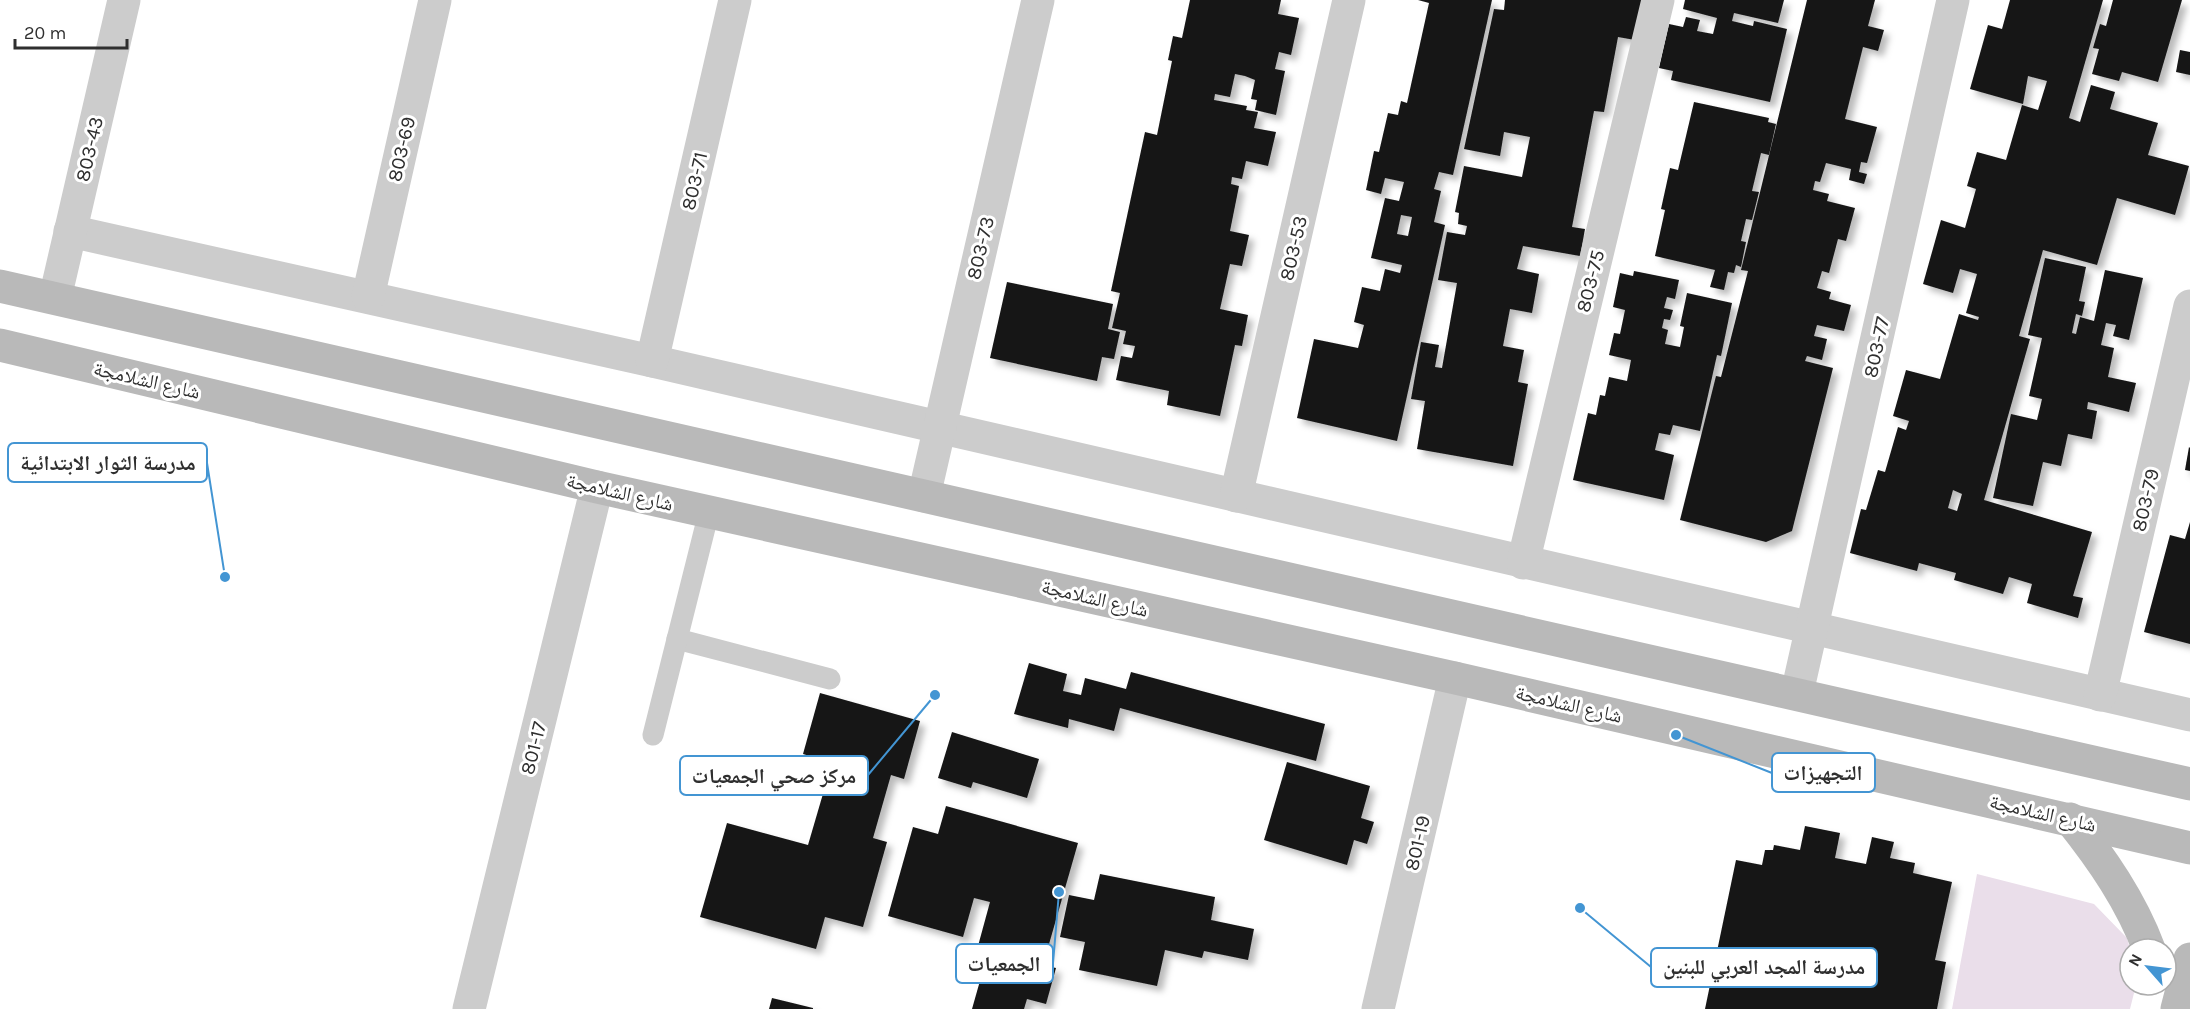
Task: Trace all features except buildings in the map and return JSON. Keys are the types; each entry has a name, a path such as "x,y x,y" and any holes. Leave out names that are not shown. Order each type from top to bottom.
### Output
{"street":[{"name":"803-43","path":"55,298 124,0"},
{"name":"803-69","path":"368,297 435,0"},
{"name":"803-71","path":"652,362 735,0"},
{"name":"803-73","path":"924,496 1038,0"},
{"name":"803-53","path":"1236,496 1349,0"},
{"name":"803-75","path":"1523,563 1658,0"},
{"name":"803-77","path":"1797,693 1814,628 1953,0"},
{"path":"70,231 368,297 2190,715"},
{"path":"0,286 2190,784"},
{"name":"803-79","path":"2100,694 2190,306"},
{"name":"شارع الشلامجة","path":"0,345 597,487 1455,678 2190,848"},
{"name":"801-17","path":"470,1009 597,487"},
{"name":"801-19","path":"1378,1009 1455,678"},
{"path":"2070,819 2098,855 2123,895 2143,937"},
{"path":"2177,1009 2190,959"}],"lane":[{"path":"653,735 709,512"},
{"path":"677,639 830,679"}],"shaded area":[{"path":"1977,874 2094,904 2126,937 2118,937 2118,997 2133,997 2130,1009 1952,1009"}],"place":[{"name":"مدرسة الثوار الابتدائية","path":"225,577"},
{"name":"مركز صحي الجمعيات","path":"935,695"},
{"name":"التجهيزات","path":"1676,735"},
{"name":"الجمعيات","path":"1059,892"},
{"name":"مدرسة المجد العربي للبنين","path":"1580,908"}]}
